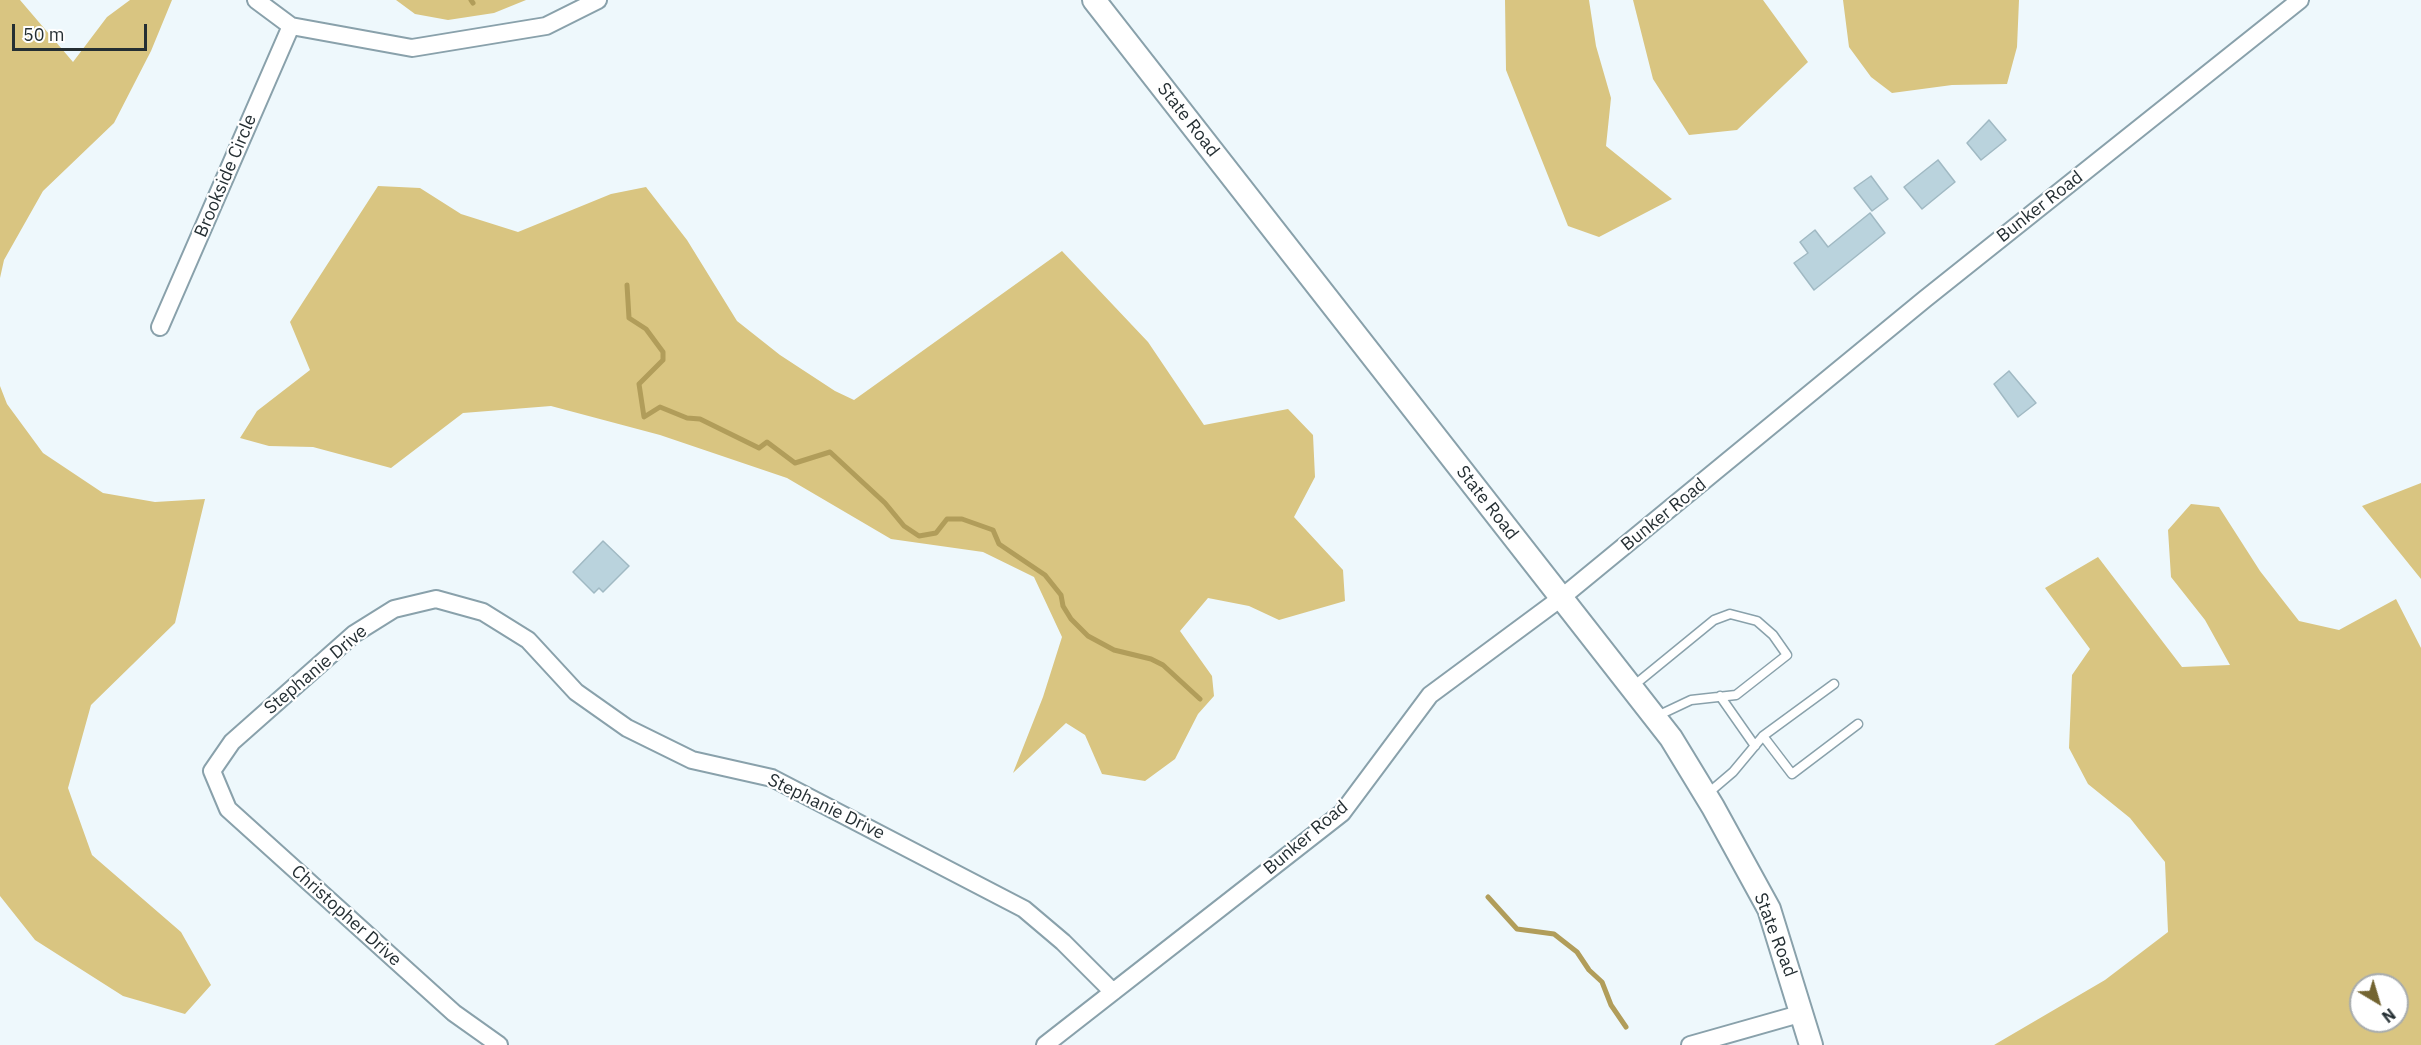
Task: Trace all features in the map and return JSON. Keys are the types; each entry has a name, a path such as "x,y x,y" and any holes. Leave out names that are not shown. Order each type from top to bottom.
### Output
{"main road":[{"name":"State Road","path":"1094,0 1655,718 1706,795 1769,909 1811,1045"}],"street":[{"path":"256,0 291,26 412,48 546,26 598,0"},
{"name":"Bunker Road","path":"1045,1045 1342,813 1430,695 1561,598 1925,299 2300,0"},
{"name":"Brookside Circle","path":"160,327 291,26"},
{"name":"Stephanie Drive","path":"212,771 232,742 354,634 394,609 436,599 483,612 528,640 576,692 627,728 692,760 772,778 1024,909 1063,942 1113,992"},
{"name":"Christopher Drive","path":"212,771 228,808 454,1013 499,1045"},
{"path":"1690,1045 1803,1013"}],"lane":[{"path":"1631,687 1714,620 1730,614 1757,621 1773,635 1787,655 1736,695 1690,700 1655,718"},
{"path":"1706,795 1733,772 1763,736 1834,684"},
{"path":"1720,696 1755,746"},
{"path":"1763,736 1792,774 1858,724"}],"shaded area":[{"path":"0,0 20,0 73,62 107,17 130,0 172,0 151,51 114,123 43,191 4,260 0,278"},
{"path":"396,0 526,0 494,13 448,20 415,14"},
{"path":"1505,0 1589,0 1596,46 1611,98 1606,146 1672,199 1599,237 1568,226 1506,70"},
{"path":"1633,0 1763,0 1808,62 1737,130 1689,135 1653,79"},
{"path":"1843,0 2019,0 2017,47 2007,84 1952,85 1892,93 1871,77 1849,47"},
{"path":"378,186 420,188 461,214 518,232 611,194 646,187 687,240 737,321 780,355 835,391 854,400 1062,251 1148,342 1204,425 1288,409 1313,435 1315,477 1294,517 1343,570 1345,601 1279,620 1249,606 1208,598 1180,631 1212,676 1214,696 1198,714 1175,759 1145,781 1102,774 1085,735 1066,723 1013,773 1043,697 1062,637 1034,577 983,552 891,539 787,478 660,435 551,406 463,413 391,468 313,447 269,446 240,438 257,411 310,370 290,322"},
{"path":"0,386 7,404 43,453 103,493 155,502 205,499 175,623 91,705 68,788 92,855 181,932 211,985 185,1014 123,996 35,940 0,896"},
{"path":"2421,483 2421,579 2362,506"},
{"path":"2191,504 2219,507 2260,571 2299,621 2339,630 2396,599 2421,648 2421,1045 1994,1045 2105,980 2168,932 2165,862 2130,818 2088,784 2069,748 2072,675 2090,649 2045,588 2098,557 2182,667 2230,665 2205,620 2171,577 2168,530"}],"building":[{"path":"1989,120 2006,140 1981,160 1967,143"},
{"path":"1938,160 1955,182 1922,209 1904,187"},
{"path":"1871,176 1888,199 1872,211 1854,188"},
{"path":"1870,213 1885,233 1814,290 1794,263 1808,253 1800,242 1815,230 1828,247"},
{"path":"2009,371 2036,403 2018,417 1994,384"},
{"path":"603,541 629,566 603,592 599,588 594,593 573,572"}],"waterway":[{"path":"627,285 629,318 646,329 663,352 663,360 639,384 644,417 660,407 687,418 700,419 759,448 767,442 795,463 830,452 885,503 904,526 919,536 936,533 947,519 962,519 993,530 999,544 1045,575 1061,595 1063,606 1071,619 1088,636 1114,650 1151,659 1163,665 1200,699"},
{"path":"1488,897 1517,929 1554,934 1577,952 1589,970 1602,982 1611,1005 1626,1027"}]}
